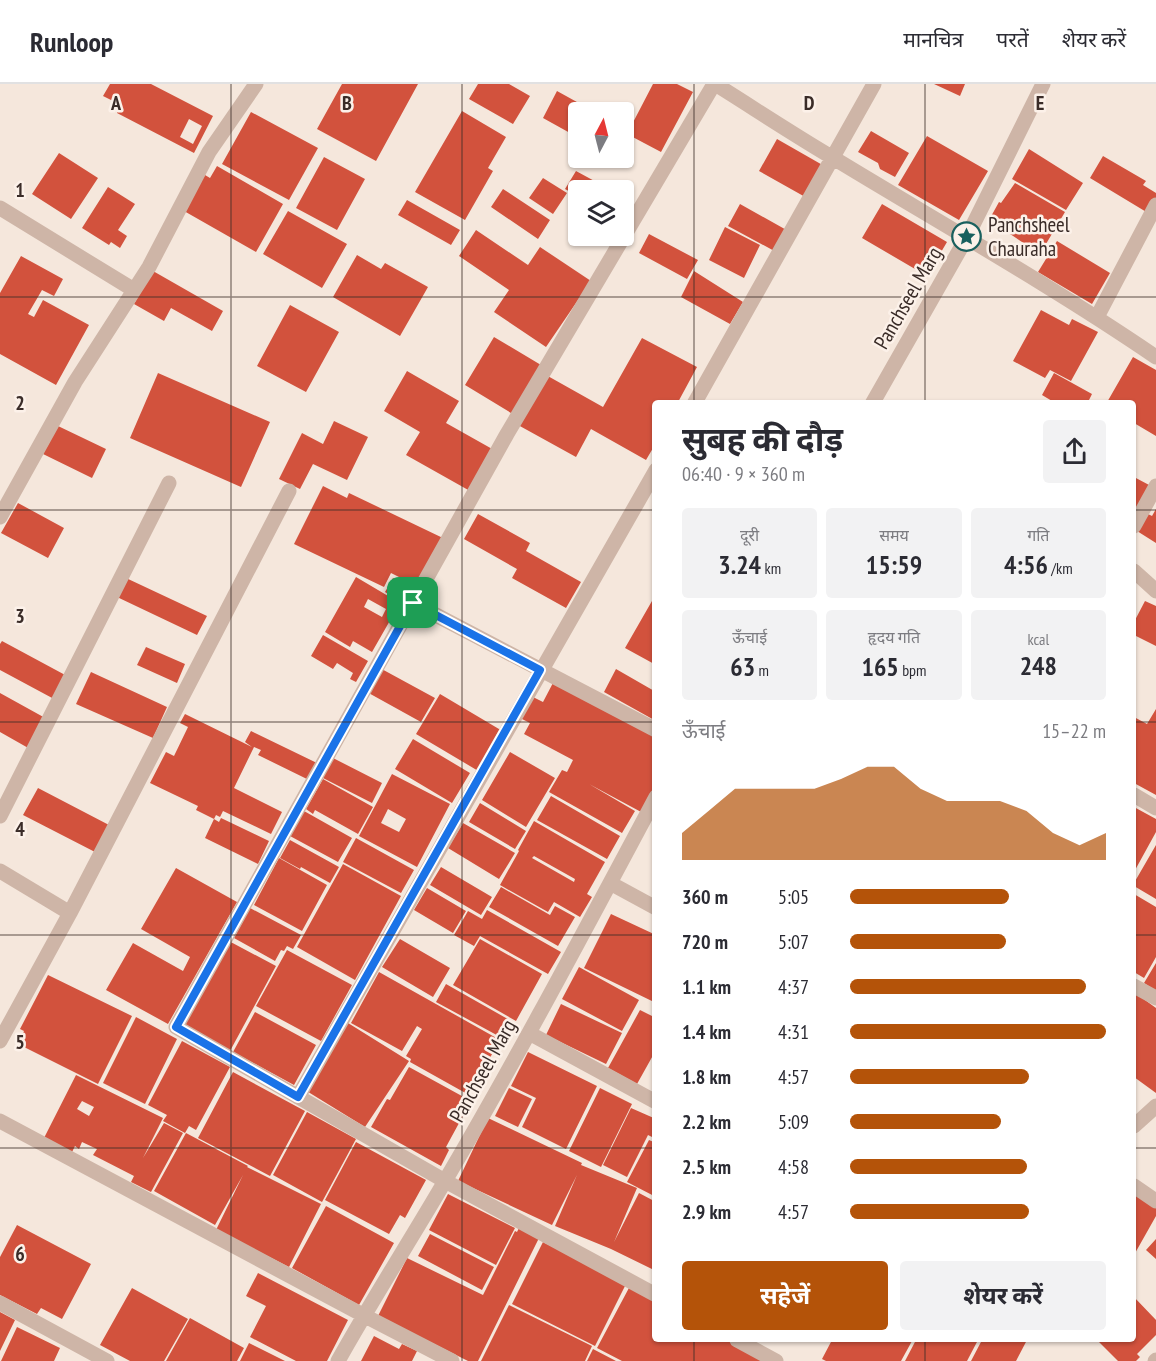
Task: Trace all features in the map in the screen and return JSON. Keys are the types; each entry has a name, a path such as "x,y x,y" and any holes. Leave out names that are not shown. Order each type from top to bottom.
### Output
{"street":[{"path":"0,517 75,382 149,267 209,152 256,84"},
{"path":"652,1293 445,1181 176,1027 507,434 715,84 1097,317 1156,357"},
{"path":"696,400 874,84"},
{"name":"Panchseel Marg","path":"874,400 967,237 1043,84"},
{"path":"1097,317 1156,205"},
{"path":"0,208 134,290"},
{"path":"298,1097 652,477"},
{"path":"0,816 170,483"},
{"path":"1136,522 1156,486"},
{"path":"0,1041 70,913 289,491"},
{"path":"1136,573 1156,591"},
{"path":"413,603 652,728"},
{"path":"1136,796 1156,808"},
{"name":"Panchseel Marg","path":"338,1361 363,1315 445,1181 529,1033 652,804"},
{"path":"0,871 70,913"},
{"path":"610,883 652,906"},
{"path":"1136,987 1156,998"},
{"path":"529,1033 652,1100"},
{"path":"1136,1124 1156,1106"},
{"path":"0,1121 452,1361"},
{"path":"1136,1187 1156,1201"},
{"path":"0,1303 106,1361"},
{"path":"741,1342 776,1361"}],"building":[{"path":"110,84 151,84 213,116 194,153 117,113 121,105 103,96","holes":["189,119 202,126 193,144 180,137"]},
{"path":"342,84 418,84 376,161 317,129"},
{"path":"478,84 509,84 530,96 513,124 469,99"},
{"path":"653,84 677,84 693,92 661,152 634,138 634,121"},
{"path":"934,84 965,84 960,96"},
{"path":"557,91 577,102 568,102 568,132 543,118"},
{"path":"462,111 506,137 488,168 493,171 465,220 415,192"},
{"path":"251,112 318,148 289,200 222,164"},
{"path":"871,131 909,153 895,177 880,169 878,163 858,152"},
{"path":"927,136 988,171 959,220 898,185"},
{"path":"777,139 826,167 807,198 759,171"},
{"path":"1029,149 1083,183 1066,210 1012,179"},
{"path":"59,153 98,178 71,219 32,194"},
{"path":"1103,156 1146,181 1143,185 1156,193 1156,200 1148,213 1090,178"},
{"path":"324,157 365,179 337,230 296,208"},
{"path":"217,166 283,204 256,252 184,211 205,175 210,178"},
{"path":"576,171 593,180 570,180"},
{"path":"543,178 567,193 553,214 529,198"},
{"path":"1015,183 1065,212 1040,254 989,220 999,202 1001,203"},
{"path":"108,187 135,204 118,230 127,236 120,248 111,242 109,245 82,228"},
{"path":"503,189 550,220 538,239 491,207"},
{"path":"407,200 460,230 451,245 398,215"},
{"path":"740,204 790,232 778,253 728,226"},
{"path":"882,204 947,242 927,276 862,238"},
{"path":"288,211 347,244 322,288 263,254"},
{"path":"725,227 760,245 744,278 709,260"},
{"path":"476,230 528,265 540,247 591,281 546,347 494,312 509,290 459,256"},
{"path":"649,234 698,260 687,279 639,253"},
{"path":"1057,241 1110,273 1092,304 1038,272"},
{"path":"357,255 381,269 385,263 428,287 400,336 333,297"},
{"path":"21,256 63,279 54,296 42,290 28,314 34,317 43,300 89,325 56,385 0,354 0,293"},
{"path":"153,271 223,311 212,331 171,308 164,321 134,304"},
{"path":"694,271 743,302 730,324 681,297"},
{"path":"290,305 339,332 306,392 257,366"},
{"path":"1041,310 1069,325 1072,319 1098,332 1071,381 1050,370 1045,378 1013,361"},
{"path":"494,337 546,368 516,416 465,385"},
{"path":"642,338 697,367 679,400 652,400 652,450 646,460 591,429 576,457 518,425 546,375 603,407"},
{"path":"1133,357 1156,370 1156,436 1136,424 1136,400 1108,400"},
{"path":"407,371 459,401 446,423 494,450 470,491 406,455 420,432 384,411"},
{"path":"158,373 270,422 241,487 130,438"},
{"path":"1054,373 1092,394 1089,400 1050,400 1042,395"},
{"path":"334,421 368,437 347,480 313,464 300,489 279,479 302,433 323,444"},
{"path":"58,426 106,449 92,478 43,454"},
{"path":"1136,478 1151,486 1136,511"},
{"path":"323,486 347,498 349,493 445,539 421,588 391,573 384,587 294,544"},
{"path":"18,503 64,528 48,558 1,533"},
{"path":"1156,509 1156,543 1137,531 1148,514 1152,516"},
{"path":"478,514 530,543 526,551 581,582 566,608 512,578 517,569 464,539"},
{"path":"356,577 400,603 372,652 353,641 350,647 325,632","holes":["368,599 386,609 382,617 364,607"]},
{"path":"126,578 207,616 197,635 117,597"},
{"path":"393,578 417,591 408,606 385,592"},
{"path":"652,601 652,663 625,648"},
{"path":"1145,601 1156,606 1156,646 1136,636 1136,618"},
{"path":"323,635 368,661 356,682 350,679 353,673 337,663 333,669 311,656"},
{"path":"2,641 67,676 54,699 0,670"},
{"path":"146,647 185,664 177,683 137,665"},
{"path":"378,667 435,698 421,722 365,691"},
{"path":"616,669 652,690 652,719 604,692"},
{"path":"91,672 167,707 153,738 76,704"},
{"path":"554,681 652,733 652,796 643,813 589,784 635,811 622,833 549,792 562,770 567,772 573,760 524,734 530,723 520,718 531,696 543,702"},
{"path":"0,693 47,719 30,749 0,732"},
{"path":"440,694 504,732 480,772 416,734"},
{"path":"1156,709 1156,795 1136,784 1136,718 1147,724"},
{"path":"185,714 252,747 245,742 251,731 319,764 311,781 258,755 261,750 254,747 234,788 282,812 271,834 223,811 220,817 216,815 214,819 196,810 198,806 150,783 166,752 174,756 188,727 180,723"},
{"path":"413,739 470,773 452,803 395,769"},
{"path":"510,752 555,778 526,827 482,800"},
{"path":"333,758 382,783 372,803 323,778"},
{"path":"392,774 450,804 417,867 359,836","holes":["388,809 406,819 399,832 381,823"]},
{"path":"323,779 373,807 358,834 315,810 313,814 306,809"},
{"path":"38,788 109,825 95,852 23,815"},
{"path":"551,796 620,836 607,859 537,820"},
{"path":"480,803 526,831 515,849 469,822"},
{"path":"1136,808 1156,819 1156,832 1136,868"},
{"path":"304,811 352,838 338,862 290,836"},
{"path":"221,818 269,841 258,864 205,838 214,819 219,822"},
{"path":"534,821 605,862 587,894 592,897 580,917 554,902 548,912 500,885","holes":["534,856 575,879 574,882 532,858"]},
{"path":"463,823 515,853 499,879 448,848"},
{"path":"356,838 414,870 401,893 343,862"},
{"path":"290,840 339,867 330,883 280,858"},
{"path":"1156,845 1156,899 1136,887 1136,880"},
{"path":"279,858 327,885 302,931 254,905"},
{"path":"343,864 401,896 355,980 297,947"},
{"path":"441,867 492,897 481,915 430,885"},
{"path":"176,868 237,902 168,1024 106,990 133,943 183,971 190,957 141,929"},
{"path":"501,887 550,915 555,906 575,917 558,946 489,907"},
{"path":"427,888 466,911 453,933 414,910"},
{"path":"1136,895 1156,907 1156,957 1144,978 1136,973"},
{"path":"250,908 301,935 293,949 287,946 284,951 281,950 275,961 234,938"},
{"path":"487,910 561,952 548,974 480,936 474,946 454,935 468,911 482,919"},
{"path":"611,914 652,933 652,1001 584,968"},
{"path":"400,939 450,968 433,997 382,967"},
{"path":"480,939 542,974 516,1021 453,985"},
{"path":"227,940 276,966 230,1051 183,1026"},
{"path":"287,950 352,985 321,1041 256,1006"},
{"path":"1156,963 1156,991 1144,983"},
{"path":"579,967 639,1000 622,1031 562,999"},
{"path":"379,972 500,1040 469,1095 410,1062 411,1059 406,1056 422,1029 417,1026 402,1051 351,1023"},
{"path":"48,975 132,1016 98,1084 18,1044 24,1031 20,1029"},
{"path":"446,984 513,1022 504,1039 436,1002"},
{"path":"1136,993 1156,1008 1156,1093 1136,1078"},
{"path":"561,1004 622,1033 606,1064 546,1035"},
{"path":"640,1010 652,1016 652,1057 637,1084 608,1068"},
{"path":"255,1012 316,1045 294,1085 233,1052"},
{"path":"136,1017 177,1039 145,1104 103,1083"},
{"path":"348,1023 409,1061 365,1127 305,1090"},
{"path":"182,1041 230,1067 196,1130 189,1126 185,1133 163,1121 167,1115 148,1105"},
{"path":"528,1052 597,1086 566,1149 522,1127 536,1098 511,1086"},
{"path":"409,1067 471,1101 446,1147 449,1150 441,1166 371,1127"},
{"path":"233,1072 305,1111 270,1176 198,1138"},
{"path":"76,1075 163,1118 143,1158 164,1123 183,1133 151,1192 131,1182 134,1176 93,1155 97,1149 82,1142 79,1149 75,1146 72,1152 44,1138","holes":["82,1101 94,1107 89,1116 77,1109"]},
{"path":"509,1088 532,1099 518,1127 495,1116"},
{"path":"600,1088 632,1104 601,1167 569,1151"},
{"path":"631,1108 652,1117 652,1137 648,1135 627,1177 603,1165"},
{"path":"307,1112 356,1139 322,1202 273,1175"},
{"path":"488,1118 582,1163 581,1165 637,1188 614,1242 639,1193 652,1200 652,1269 555,1226 577,1175 552,1225 458,1181"},
{"path":"186,1133 321,1204 289,1267 216,1230 243,1175 215,1225 154,1191"},
{"path":"649,1140 652,1141 652,1195 627,1182"},
{"path":"356,1142 426,1180 405,1218 400,1215 389,1234 325,1200"},
{"path":"448,1194 515,1228 496,1265 429,1230"},
{"path":"1136,1194 1156,1205 1156,1216 1136,1251"},
{"path":"326,1206 394,1243 359,1305 292,1268"},
{"path":"17,1225 91,1264 62,1319 41,1308 37,1314 0,1295 0,1257"},
{"path":"519,1228 539,1238 478,1361 468,1361 378,1316 407,1258 483,1295 515,1231 517,1232"},
{"path":"430,1234 494,1267 482,1290 418,1256"},
{"path":"1156,1239 1156,1259 1146,1250"},
{"path":"543,1242 626,1284 595,1346 512,1304"},
{"path":"258,1273 348,1320 327,1361 296,1361 250,1337 266,1306 246,1296"},
{"path":"630,1286 652,1298 652,1342 735,1342 767,1361 622,1361 597,1348"},
{"path":"132,1288 188,1319 164,1361 130,1361 100,1345"},
{"path":"1136,1299 1156,1320 1156,1335 1137,1354 1140,1357 1136,1361 1118,1361 1099,1342 1136,1342"},
{"path":"509,1305 592,1346 585,1361 481,1361"},
{"path":"0,1312 15,1320 0,1351"},
{"path":"190,1318 244,1348 237,1361 166,1361"},
{"path":"17,1327 60,1348 54,1361 1,1361"},
{"path":"374,1336 399,1349 402,1344 417,1351 412,1361 361,1361"},
{"path":"831,1342 911,1342 901,1361 826,1361 822,1359"},
{"path":"915,1342 977,1342 967,1361 905,1361"},
{"path":"981,1342 1026,1342 1016,1361 971,1361"},
{"path":"249,1343 285,1361 240,1361"},
{"path":"593,1349 616,1361 587,1361"}],"place":[{"name":"Panchsheel Chauraha","path":"967,237"}],"route":[{"path":"413,603 540,670 298,1097 176,1027 413,603"}]}
